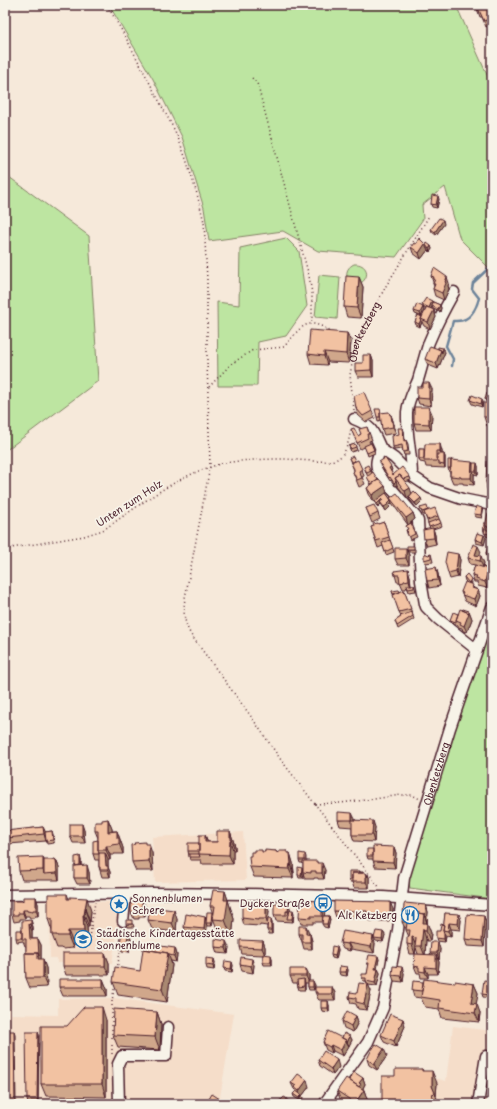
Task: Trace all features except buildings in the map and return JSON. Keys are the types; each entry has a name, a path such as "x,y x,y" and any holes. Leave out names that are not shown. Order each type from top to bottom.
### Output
{"street":[{"path":"412,476 412,461 407,420 408,409 429,342 444,309 454,292"},
{"path":"354,419 370,427 374,432 381,449 394,458 412,476 430,488 462,499 492,505"},
{"path":"381,449 376,461 376,470 378,474 418,521 422,580 426,607 438,619 477,650"},
{"name":"Obenketzberg","path":"401,898 404,878 426,802 492,608"},
{"path":"123,921 126,894"},
{"path":"5,895 244,894 383,897 492,905"},
{"path":"324,1104 368,1042 383,1008 398,930 401,898"},
{"path":"119,1104 118,1064 122,1056 166,1056 168,1027"},
{"path":"478,1104 486,1056"}],"path":[{"path":"107,5 177,135 186,158 201,208 205,236 207,272 207,360 209,387 210,467 185,598 184,612 187,626 281,760 380,888 383,897"},
{"path":"252,78 257,83 309,276 312,293 312,323"},
{"name":"Obenketzberg","path":"210,467 231,462 249,460 321,460 335,459 342,455 347,444 354,419 350,375 356,342 386,286 429,216"},
{"path":"209,387 231,364 253,350 284,347 303,326 312,323 321,325 334,333"},
{"path":"342,337 356,342"},
{"name":"Unten zum Holz","path":"5,549 94,534 103,530 170,486 191,474 210,467"},
{"path":"315,804 340,803 401,794 412,795 426,802"},
{"path":"492,840 490,840 489,855 492,855"},
{"path":"73,945 90,945 95,894"},
{"path":"116,975 121,945"},
{"path":"112,1056 112,1001 115,983"}],"shaded area":[{"path":"243,832 246,880 155,882 152,837"},
{"name":"Städtische Kindertagesstätte Sonnenblume","path":"49,901 122,902 112,963 57,963 57,958 50,958"},
{"path":"5,904 8,904 11,1014 58,1015 58,999 113,998 234,1014 220,1097 238,1104 5,1104"},
{"path":"453,1026 492,1031 492,1104 375,1104 399,1069 446,1081"}],"green space":[{"path":"109,5 456,5 492,86 492,271 460,239 445,187 422,205 423,219 396,257 318,251 283,231 209,241 204,208 182,137 153,79"},
{"path":"5,174 89,236 98,381 5,451"},
{"path":"286,238 299,251 307,306 286,336 258,342 257,386 218,386 217,302 239,305 240,248"},
{"path":"354,264 362,266 366,270 366,277 361,283 347,277 348,269"},
{"path":"319,275 340,277 337,319 315,317"},
{"path":"492,621 492,899 410,888 408,879 479,655"}],"waterway":[{"path":"452,366 453,359 446,346 453,321 461,321 466,319 474,311 479,298 472,289 473,283 492,265"}],"place":[{"name":"Dycker Straße","path":"323,903"},
{"name":"Sonnenblumen Schere","path":"119,904"},
{"name":"Alt Ketzberg","path":"410,915"},
{"name":"Städtische Kindertagesstätte Sonnenblume","path":"83,939"}]}
